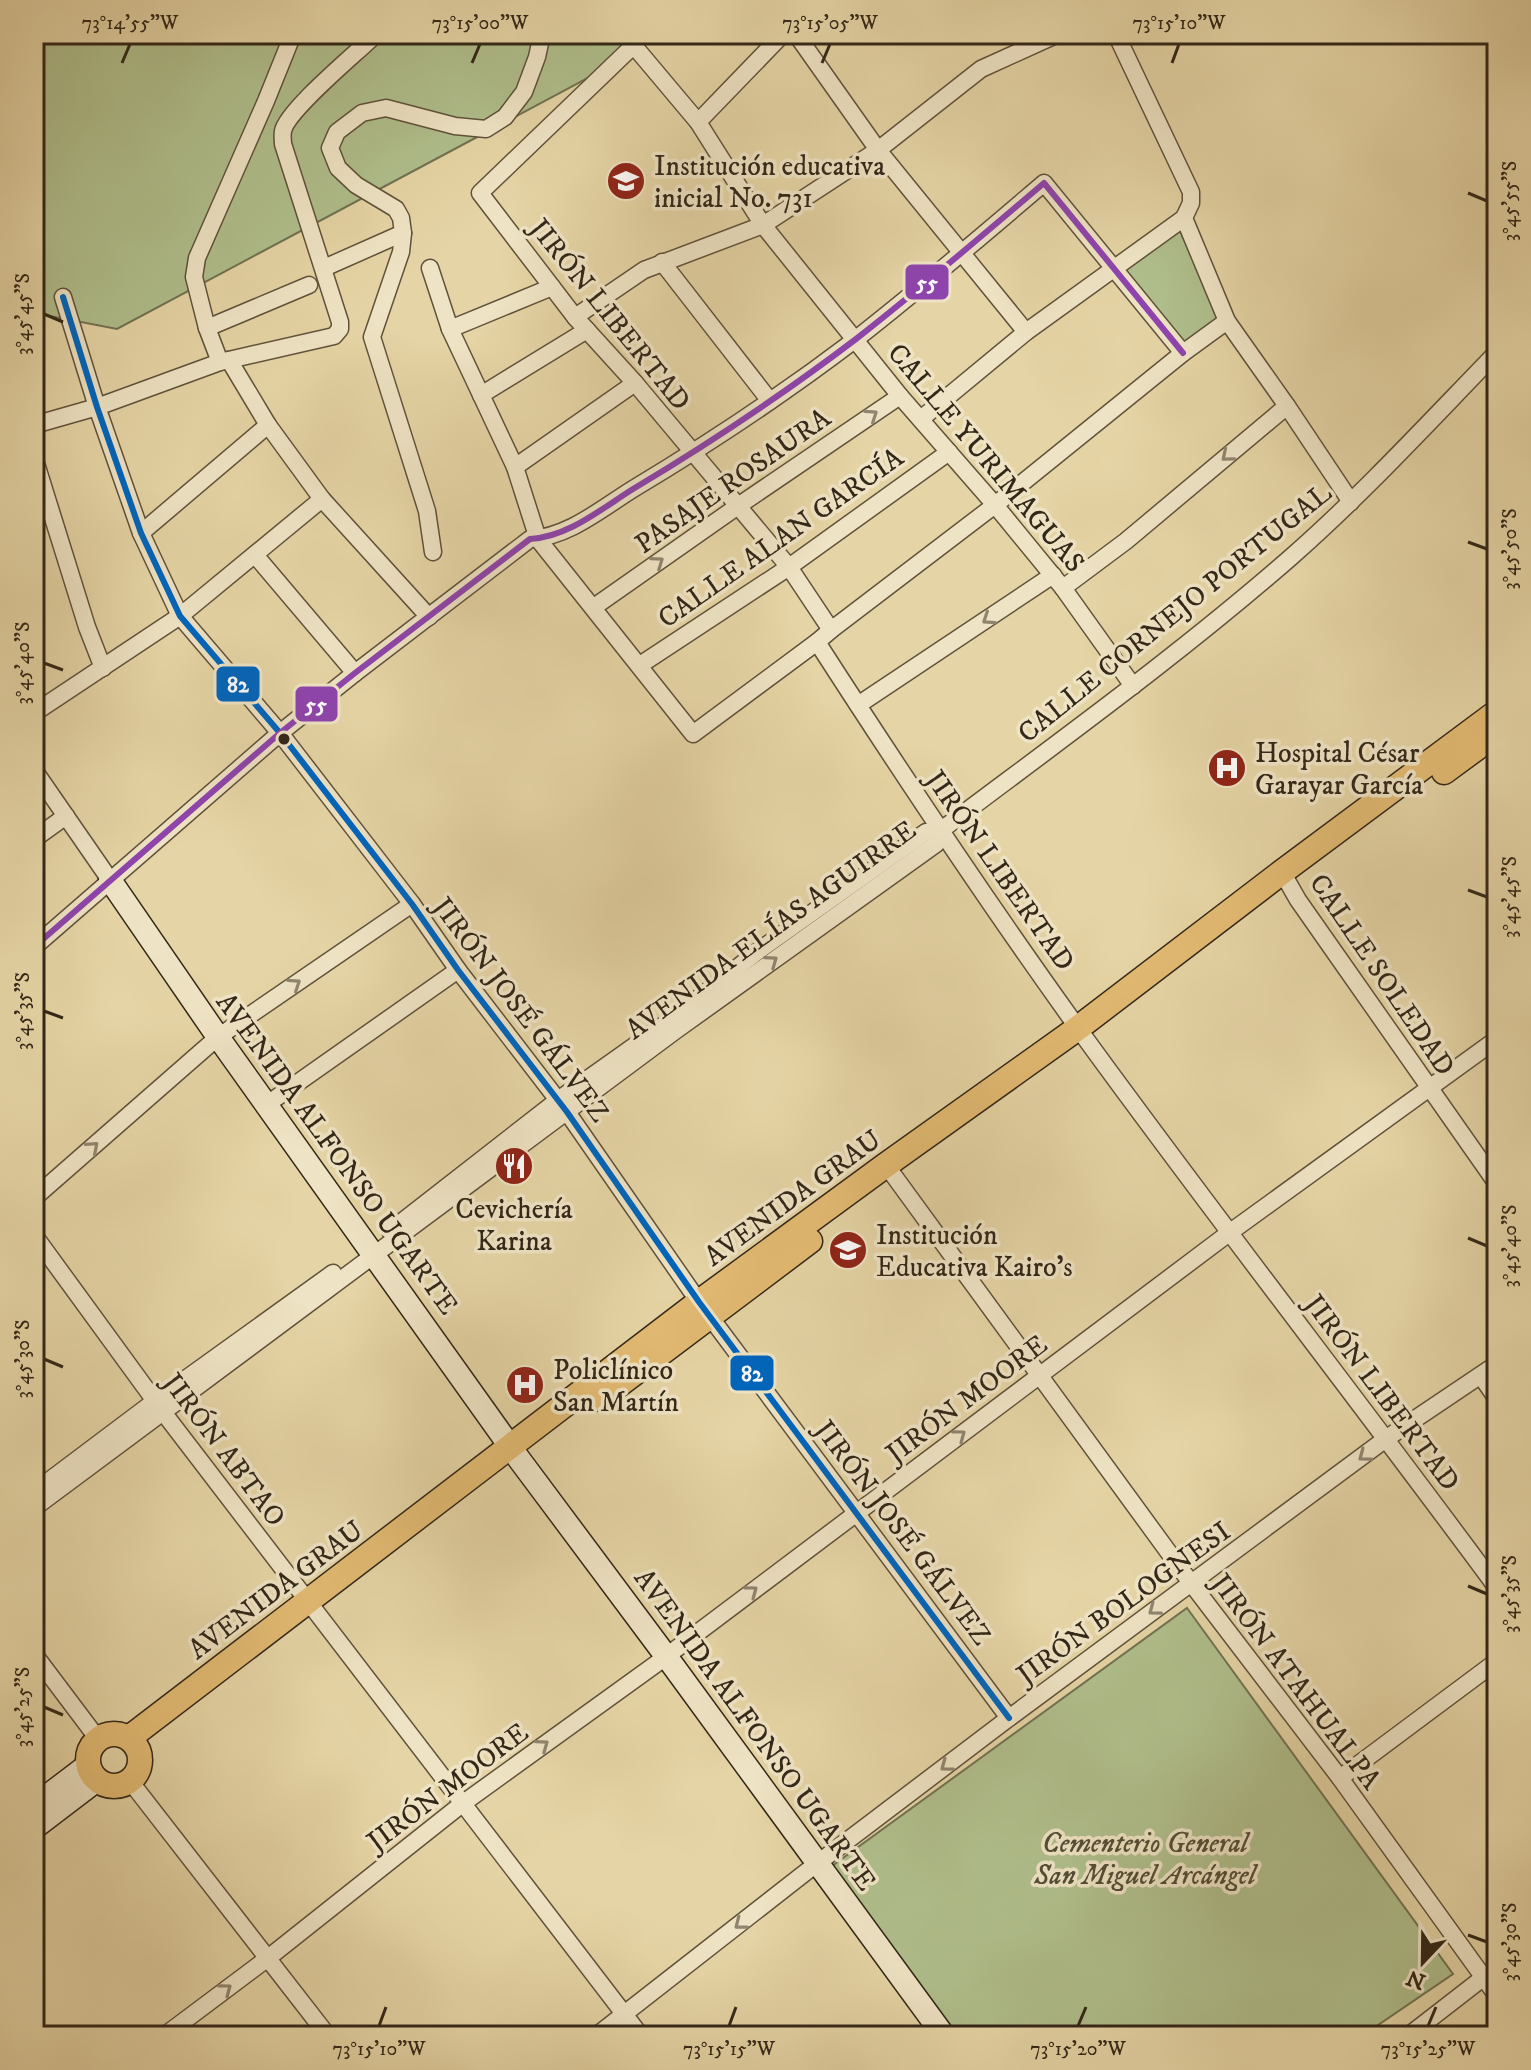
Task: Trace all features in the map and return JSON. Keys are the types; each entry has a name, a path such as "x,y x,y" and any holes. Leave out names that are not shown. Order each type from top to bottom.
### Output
{"main road":[{"name":"AVENIDA GRAU","path":"133,1744 890,1171 1083,1034 1286,879 1489,738 1497,712"},
{"name":"AVENIDA ALFONSO UGARTE","path":"110,880 266,1105 515,1453 530,1493 661,1660 852,1923 927,2036"},
{"path":"113,1734 133,1744 140,1758 139,1767 130,1781 113,1786 92,1772 89,1750 98,1739 113,1734"},
{"path":"34,1806 92,1772"},
{"path":"34,1828 92,1772"},
{"name":"AVENIDA ALFONSO UGARTE","path":"852,1923 944,2036"}],"street":[{"path":"293,34 197,258 194,277 207,328 224,361 268,425 322,499 429,617"},
{"path":"34,425 97,407 224,361 334,336 340,329 340,322 283,144 283,131 289,119 376,34"},
{"path":"433,552 427,511 372,337 395,273 403,233 401,218 396,209 356,185 338,168 330,148 337,132 362,113 386,108 455,126 486,129 505,117 524,92 542,34"},
{"path":"698,122 783,34"},
{"path":"796,34 878,150 1026,332"},
{"path":"575,317 644,270 763,225 878,150 981,69 1058,34"},
{"path":"922,418 1026,332 1184,218 1191,203 1191,192 1116,34"},
{"name":"CALLE YURIMAGUAS","path":"633,38 698,122 763,225 900,396 922,418 1058,582 1133,686"},
{"name":"JIRÓN LIBERTAD","path":"633,38 480,193 575,317 635,383 789,567 831,630"},
{"path":"34,947 280,733 530,539 558,535 770,401 855,340 1044,183 1183,353"},
{"path":"1184,218 1227,321 1351,502"},
{"path":"324,268 403,233"},
{"path":"662,262 770,401"},
{"path":"430,268 450,329 515,467 538,539 693,734 995,505 1227,321"},
{"path":"207,328 309,285"},
{"path":"450,329 552,287"},
{"name":"JIRÓN JOSÉ GÁLVEZ","path":"63,297 141,533 180,616 280,733 412,904 458,970 562,1106 705,1309 1009,1718"},
{"path":"481,395 587,330"},
{"name":"CALLE CORNEJO PORTUGAL","path":"940,831 1133,686 1290,558 1351,502 1497,352"},
{"path":"515,467 635,383"},
{"name":"PASAJE ROSAURA","path":"594,607 900,396"},
{"path":"858,705 1126,541 1287,406"},
{"path":"141,533 268,425"},
{"name":"CALLE ALAN GARCÍA","path":"640,665 789,567 949,452"},
{"path":"34,457 87,627 103,668"},
{"path":"34,713 180,616 322,499"},
{"path":"255,555 355,673"},
{"name":"JIRÓN LIBERTAD","path":"817,642 940,831 1083,1034 1497,1588"},
{"path":"34,770 110,880"},
{"path":"34,839 66,816"},
{"name":"AVENIDA ELÍAS AGUIRRE","path":"34,1492 159,1406 372,1251 738,976 936,844 940,831"},
{"name":"CALLE SOLEDAD","path":"1286,879 1497,1184"},
{"path":"34,1198 218,1037 412,904"},
{"path":"266,1105 458,970"},
{"name":"JIRÓN MOORE","path":"164,2036 462,1804 661,1660 1229,1233 1497,1039"},
{"name":"JIRÓN ATAHUALPA","path":"890,1171 1191,1583 1490,1972 1497,1996"},
{"name":"JIRÓN ABTAO","path":"34,1235 159,1406 641,2036"},
{"name":"JIRÓN BOLOGNESI","path":"596,2036 1009,1718 1387,1438 1497,1364"},
{"path":"1481,1376 1497,1399"},
{"name":"AVENIDA ELÍAS AGUIRRE","path":"34,1508 159,1406"},
{"path":"34,1654 98,1739"},
{"path":"1340,1778 1497,1661"},
{"path":"130,1781 328,2036"},
{"path":"1408,2036 1490,1972"}],"green space":[{"path":"34,34 662,34 616,63 117,329 34,313"},
{"path":"1179,228 1219,319 1183,345 1123,267"},
{"name":"Cementerio General San Miguel Arcángel","path":"1187,1608 1453,1974 1362,2036 958,2036 832,1866"}],"transit line":[{"name":"55","path":"34,947 280,733 530,539 558,533 584,521 775,398 880,320 1044,183 1183,353"},
{"name":"82","path":"63,297 141,533 180,616 280,733 412,904 458,970 567,1112 699,1302 1009,1718"}],"place":[{"name":"Institución educativa inicial No. 731","path":"626,181"},
{"name":"Hospital César Garayar García","path":"1227,768"},
{"name":"Cevichería Karina","path":"514,1166"},
{"name":"Institución Educativa Kairo's","path":"848,1250"},
{"name":"Policlínico San Martín","path":"525,1385"}]}
